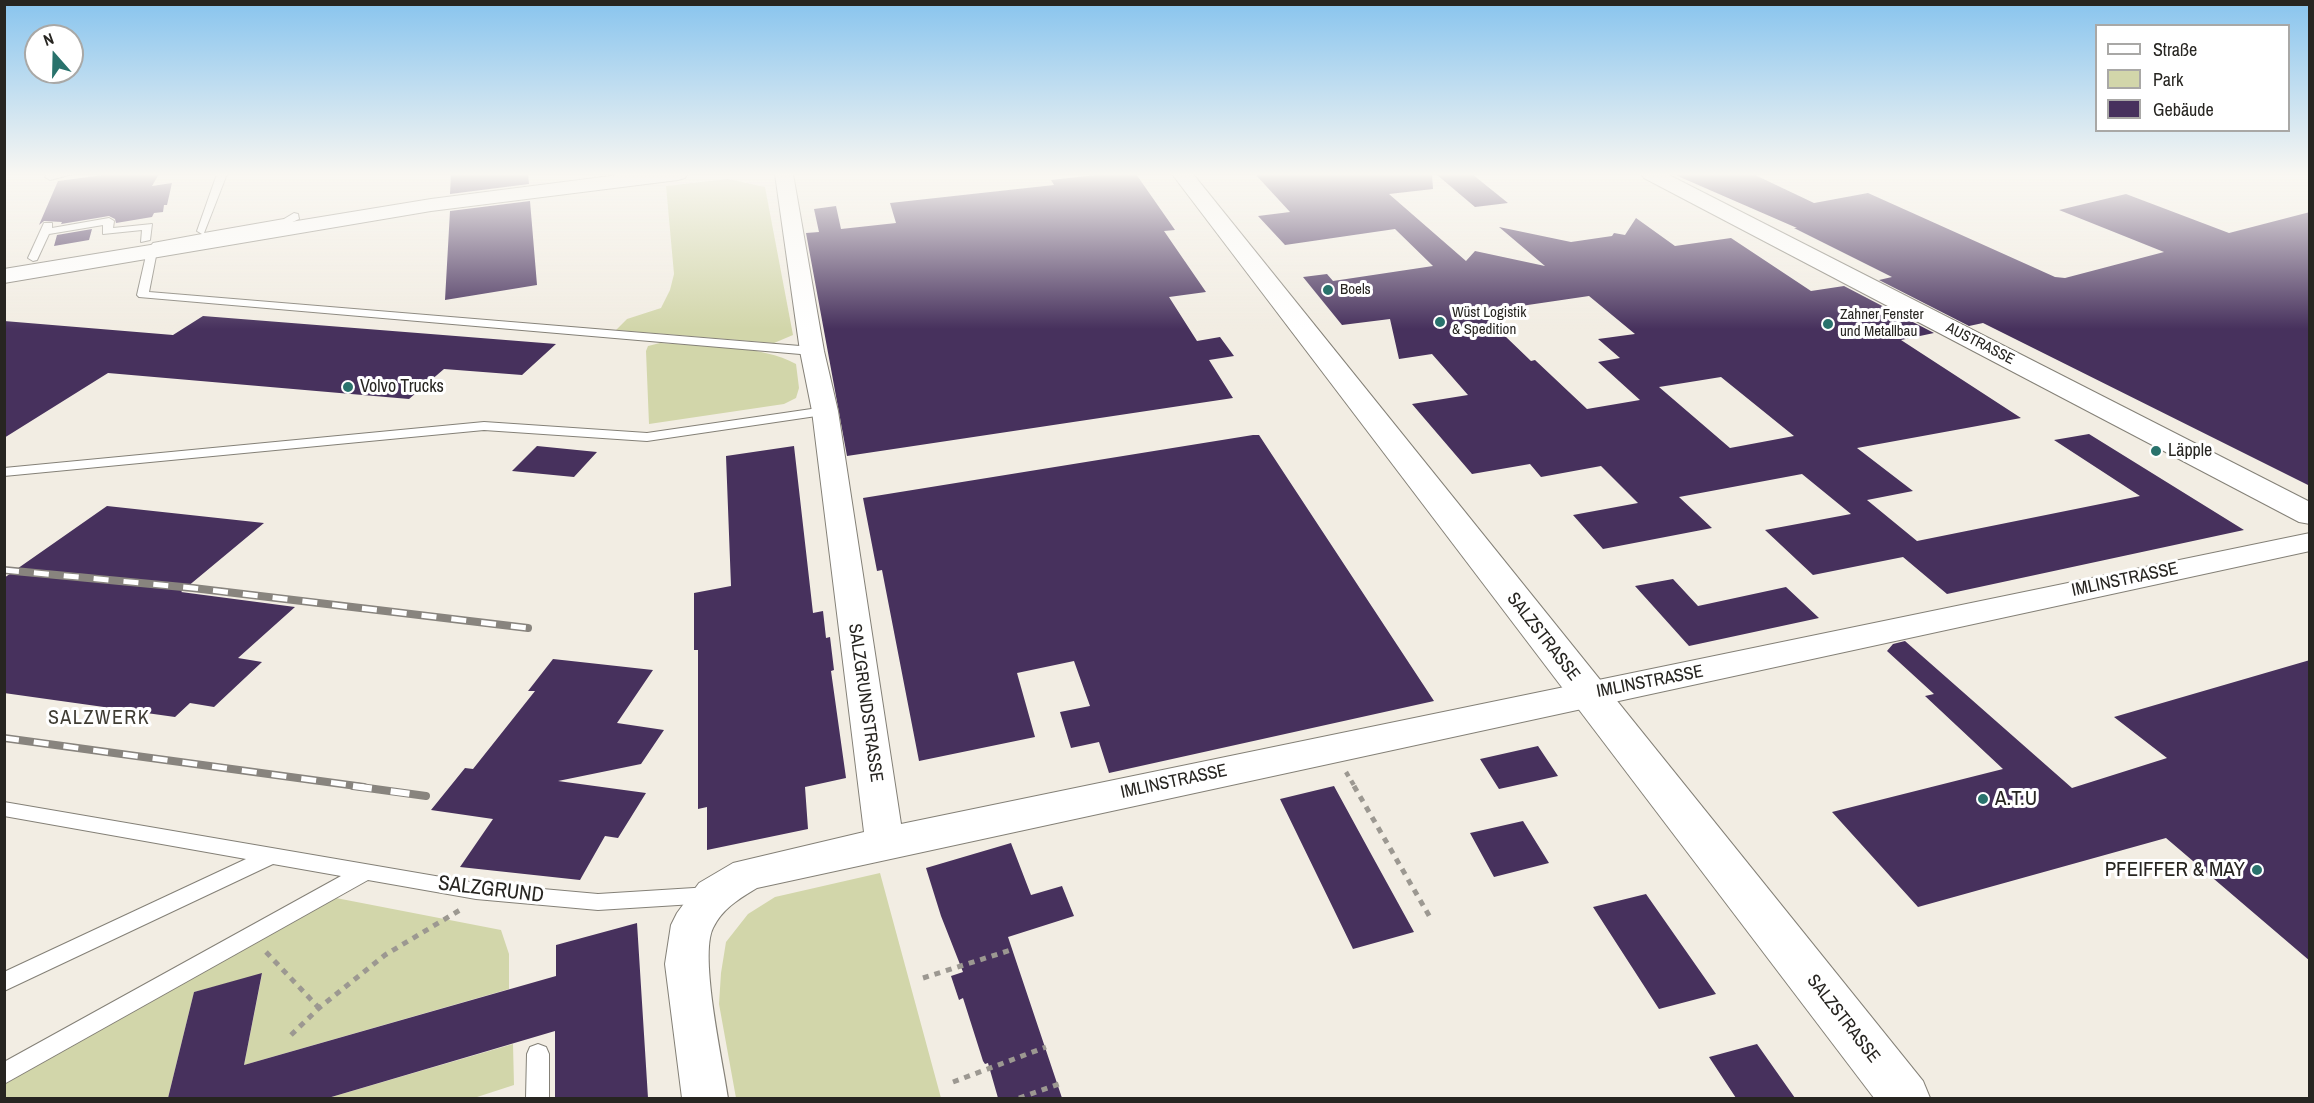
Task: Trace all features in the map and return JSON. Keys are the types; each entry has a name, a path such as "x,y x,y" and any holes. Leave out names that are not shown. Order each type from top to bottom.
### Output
{"main road":[{"path":"4,276 202,231 236,225"},
{"path":"4,263 287,225"},
{"name":"SALZSTRASSE","path":"1222,225 1905,1098"},
{"name":"AUSTRASSE","path":"1750,225 2310,515"}],"street":[{"name":"SALZGRUNDSTRASSE","path":"792,225 812,351 825,411 885,843"},
{"name":"IMLINSTRASSE","path":"885,843 2310,542"},
{"path":"705,1098 686,964 692,925 713,895 747,874 885,843"}],"lane":[{"path":"33,258 46,228 69,225"},
{"path":"108,225 107,232 148,226 143,295 812,351"},
{"path":"202,231 204,225"},
{"path":"148,245 266,225"},
{"path":"4,472 484,426 647,438 825,411"},
{"name":"SALZGRUND","path":"4,810 488,892 598,902 713,895"},
{"path":"4,982 272,856"},
{"path":"4,1074 365,872"},
{"path":"538,1054 538,1098"}],"path":[{"path":"1332,748 1431,919"},
{"path":"291,1035 319,1008 385,955 488,892"},
{"path":"251,936 319,1008"},
{"path":"923,978 1014,949"},
{"path":"953,1083 1046,1047"},
{"path":"1019,1098 1059,1084"}],"green space":[{"path":"670,225 772,225 793,335 774,343 616,330 627,319 661,308 670,290 674,274"},
{"path":"660,343 749,350 782,358 796,364 799,388 796,398 784,404 649,424 646,351 648,346"},
{"path":"880,873 941,1098 736,1098 719,1004 726,942 748,914 775,897"},
{"path":"336,898 501,930 509,954 509,989 244,1065 262,974 194,992 168,1098 5,1098 4,1084"},
{"path":"513,1044 514,1085 474,1098 328,1098"}],"building":[{"path":"449,225 532,225 537,285 445,300"},
{"path":"818,225 840,225 841,229 873,225 1172,225 1175,230 1164,231 1206,292 1169,297 1197,341 1220,337 1234,356 1209,360 1233,398 847,456 806,233 819,232"},
{"path":"1267,225 1425,225 1466,261 1475,251 1545,266 1499,227 1571,242 1612,236 1614,233 1625,235 1631,225 1646,225 1675,246 1731,238 1811,291 1844,286 1934,333 1901,340 2021,418 1857,448 1913,491 1867,500 1917,541 2140,496 2054,440 2089,434 2244,530 1947,594 1903,557 1813,575 1765,530 1851,514 1802,474 1679,497 1712,528 1603,549 1573,515 1638,503 1601,466 1541,477 1530,464 1472,474 1412,404 1468,395 1432,354 1399,359 1390,319 1342,325 1303,277 1327,274 1333,281 1433,266 1395,229 1285,245","holes":["1589,296 1635,334 1598,339 1620,358 1598,362 1640,400 1587,409 1535,360 1531,361 1480,312","1721,377 1794,436 1730,448 1659,387"]},
{"path":"1791,225 1940,225 2055,277 2065,278 2164,252 2098,225 2209,225 2229,233 2258,225 2310,225 2310,486 1983,323 1969,326 1879,280 1892,277 1794,228 1797,228"},
{"path":"92,229 89,240 54,246 57,235"},
{"name":"Volvo Trucks","path":"203,316 556,344 522,375 444,369 409,399 108,373 4,438 4,321 173,335"},
{"path":"1259,435 1434,701 1109,773 1099,742 1071,748 1060,712 1090,706 1074,661 1017,673 1035,737 919,761 882,570 877,571 863,498"},
{"path":"537,446 597,452 574,477 512,471"},
{"path":"794,446 813,613 823,611 826,638 830,637 834,670 831,671 846,778 805,787 808,829 707,850 707,807 698,809 698,650 694,650 694,593 731,586 726,456"},
{"path":"107,506 264,523 181,592 295,607 238,658 262,662 214,707 190,703 175,717 4,693 4,578"},
{"path":"1673,579 1698,606 1786,587 1819,618 1689,646 1635,586"},
{"path":"1905,641 2072,788 2167,758 2114,717 2310,660 2310,961 2166,838 1918,907 1832,812 2003,769 1925,696 1934,694 1887,651 1893,644"},
{"path":"553,659 653,670 617,723 664,730 641,764 558,781 646,793 618,838 605,836 580,880 460,867 493,819 431,810 465,768 473,769 535,691 528,691"},
{"path":"1538,746 1558,776 1499,789 1480,759"},
{"path":"1334,786 1414,932 1353,949 1280,799"},
{"path":"1523,821 1549,863 1494,877 1470,833"},
{"path":"1011,843 1031,895 1062,886 1074,916 1008,937 1062,1098 998,1098 988,1063 985,1064 983,1061 963,998 959,1000 951,976 963,972 941,916 926,868"},
{"path":"1646,894 1716,994 1659,1009 1593,907"},
{"path":"637,923 648,1098 555,1098 555,1031 328,1098 168,1098 194,992 262,973 244,1065 556,976 556,945"},
{"path":"1757,1044 1795,1098 1736,1098 1709,1057"}],"railway":[{"path":"4,570 193,588 528,628"},
{"path":"4,738 364,787"},
{"path":"353,786 426,796"}],"place":[{"name":"Boels","path":"1328,290"},
{"name":"Wüst Logistik & Spedition","path":"1440,322"},
{"name":"Zahner Fenster und Metallbau","path":"1828,324"},
{"name":"Volvo Trucks","path":"348,387"},
{"name":"Läpple","path":"2156,451"},
{"name":"A.T.U","path":"1983,799"},
{"name":"PFEIFFER & MAY","path":"2257,870"}],"district":[{"name":"SALZWERK","path":"99,719"}]}
